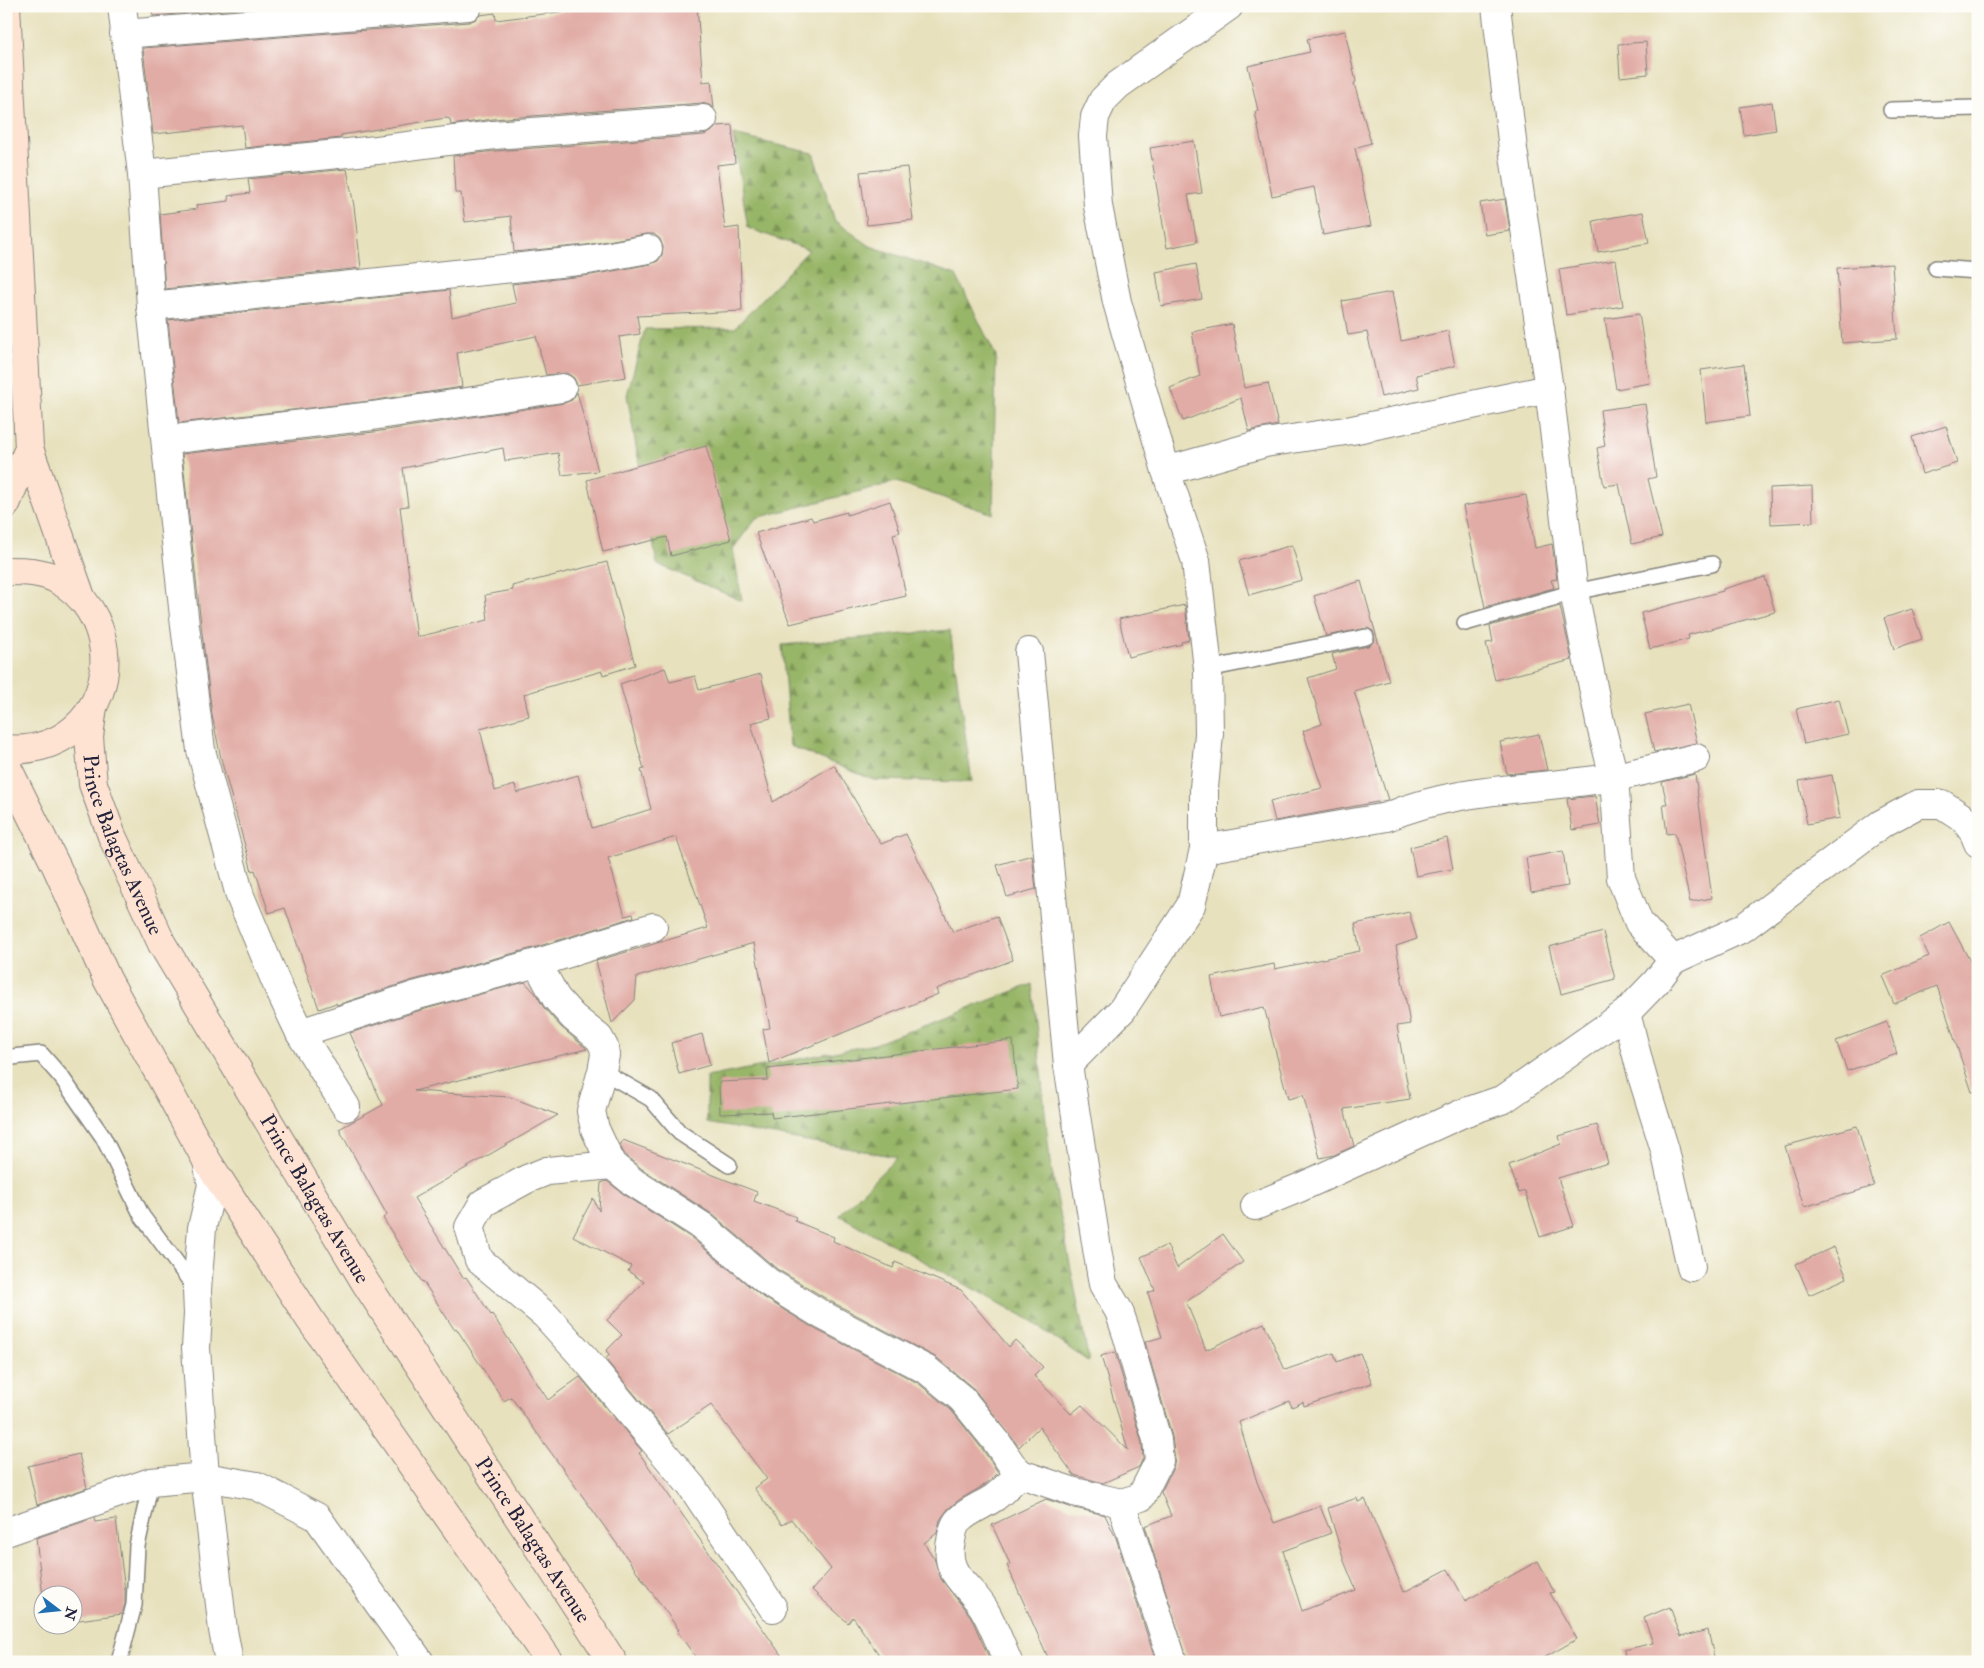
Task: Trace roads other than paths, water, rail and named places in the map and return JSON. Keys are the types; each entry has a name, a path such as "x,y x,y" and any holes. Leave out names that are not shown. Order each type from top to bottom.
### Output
{"main road":[{"path":"6,6 29,448 81,597 98,621 105,650 104,679 94,706 74,729 51,743 24,750 6,750"},
{"path":"6,504 29,448"},
{"path":"6,571 31,571 58,580 81,597"},
{"name":"Prince Balagtas Avenue","path":"94,706 89,736 93,784 119,853 162,944 365,1282 613,1662"},
{"path":"6,764 57,868 107,979 206,1161 311,1321 550,1662"}],"street":[{"path":"122,6 142,174 151,306 185,626 201,750 240,896 278,987 300,1033 346,1107"},
{"path":"124,34 468,6"},
{"path":"1068,1065 1122,1010 1191,906 1204,850 1204,788 1209,734 1208,669 1196,561 1166,471 1117,302 1100,216 1093,136 1096,117 1103,100 1118,85 1229,6"},
{"path":"1496,6 1513,150 1549,389 1574,592 1600,722 1614,777 1621,878 1639,923 1673,960"},
{"path":"142,174 377,150 494,135 703,119"},
{"path":"151,306 588,260 648,249"},
{"path":"166,440 372,416 562,388"},
{"path":"1166,471 1265,443 1352,430 1549,389"},
{"path":"537,963 556,998 573,1017 598,1038 604,1047 605,1055 602,1071 591,1111 595,1130 612,1165 633,1182 702,1226 768,1282 822,1315 927,1370 962,1399 1012,1465 1021,1474 1074,1492 1121,1503 1142,1497 1159,1461 1157,1440 1127,1334 1119,1311 1103,1284 1068,1065 1029,652"},
{"path":"1204,850 1386,817 1408,808 1487,791 1614,777 1696,758"},
{"path":"1255,1206 1299,1188 1453,1117 1504,1099 1626,1013 1656,982 1673,960 1743,928 1881,824 1918,804 1942,804 1963,818 1974,833 1978,843"},
{"path":"300,1033 414,996 537,963 653,927"},
{"path":"1626,1013 1643,1079 1665,1150 1691,1267"},
{"path":"206,1161 212,1185 202,1228 197,1290 196,1348 205,1477 223,1630 229,1662"},
{"path":"612,1165 547,1171 527,1179 483,1203 469,1227 479,1260 545,1315 586,1360 692,1487 772,1608"},
{"path":"1008,1662 988,1616 976,1597 955,1574 948,1551 952,1534 959,1520 995,1497 1021,1474"},
{"path":"6,1532 151,1482 205,1477 257,1486 317,1517 420,1662"},
{"path":"1121,1503 1173,1662"}],"lane":[{"path":"1892,110 1978,108"},
{"path":"1936,268 1978,271"},
{"path":"1465,623 1574,592 1712,564"},
{"path":"1208,669 1366,637"},
{"path":"6,1060 12,1057 41,1054 62,1078 103,1138 142,1216 197,1290"},
{"path":"602,1071 651,1099 680,1133 729,1165"},
{"path":"119,1662 134,1605 137,1546 151,1482"}]}
